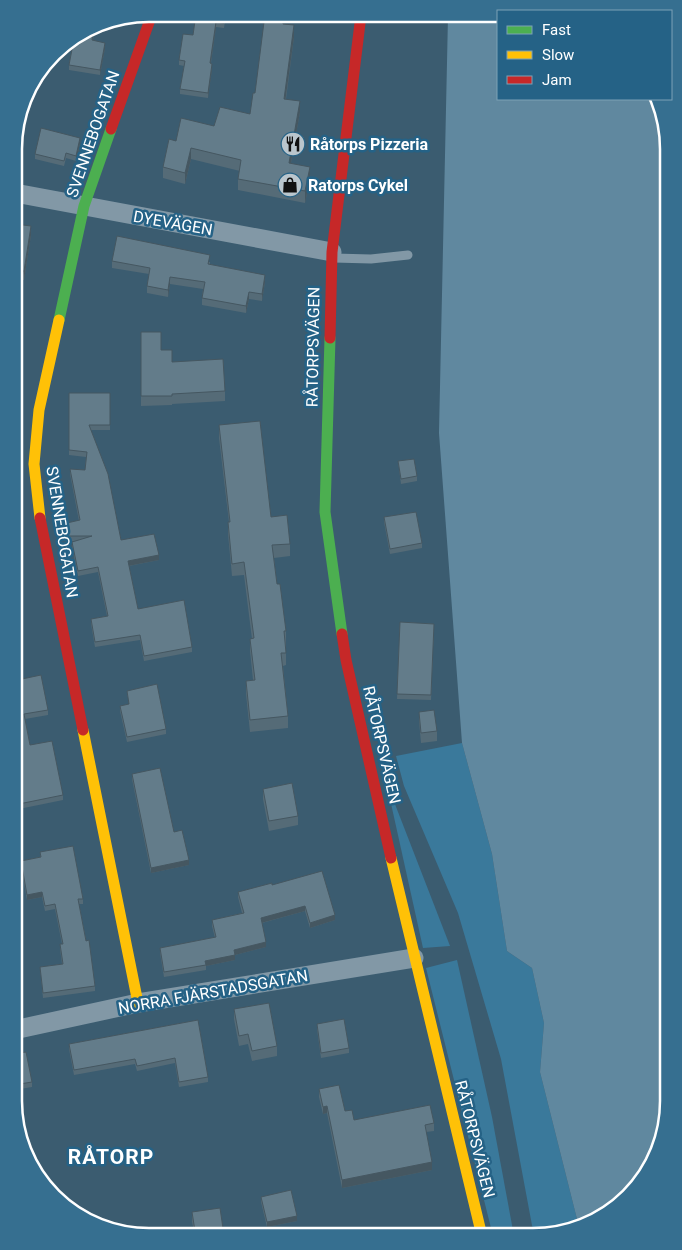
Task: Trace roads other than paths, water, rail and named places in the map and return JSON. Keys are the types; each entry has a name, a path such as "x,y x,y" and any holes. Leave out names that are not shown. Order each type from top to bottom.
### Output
{"street":[{"name":"SVENNEBOGATAN","path":"138,1003 42,526 34,464 39,410 84,206 149,22"},
{"name":"RÅTORPSVÄGEN","path":"360,22 332,254 325,512 346,660 414,958 480,1228"},
{"name":"DYEVÄGEN","path":"22,194 332,254"},
{"name":"NORRA FJÄRSTADSGATAN","path":"22,1028 138,1003 414,958"}],"lane":[{"path":"332,254 371,259 408,255"}],"place":[{"name":"Råtorps Pizzeria","path":"293,144"},
{"name":"Ratorps Cykel","path":"290,185"}],"district":[{"name":"RÅTORP","path":"111,1157"}]}
